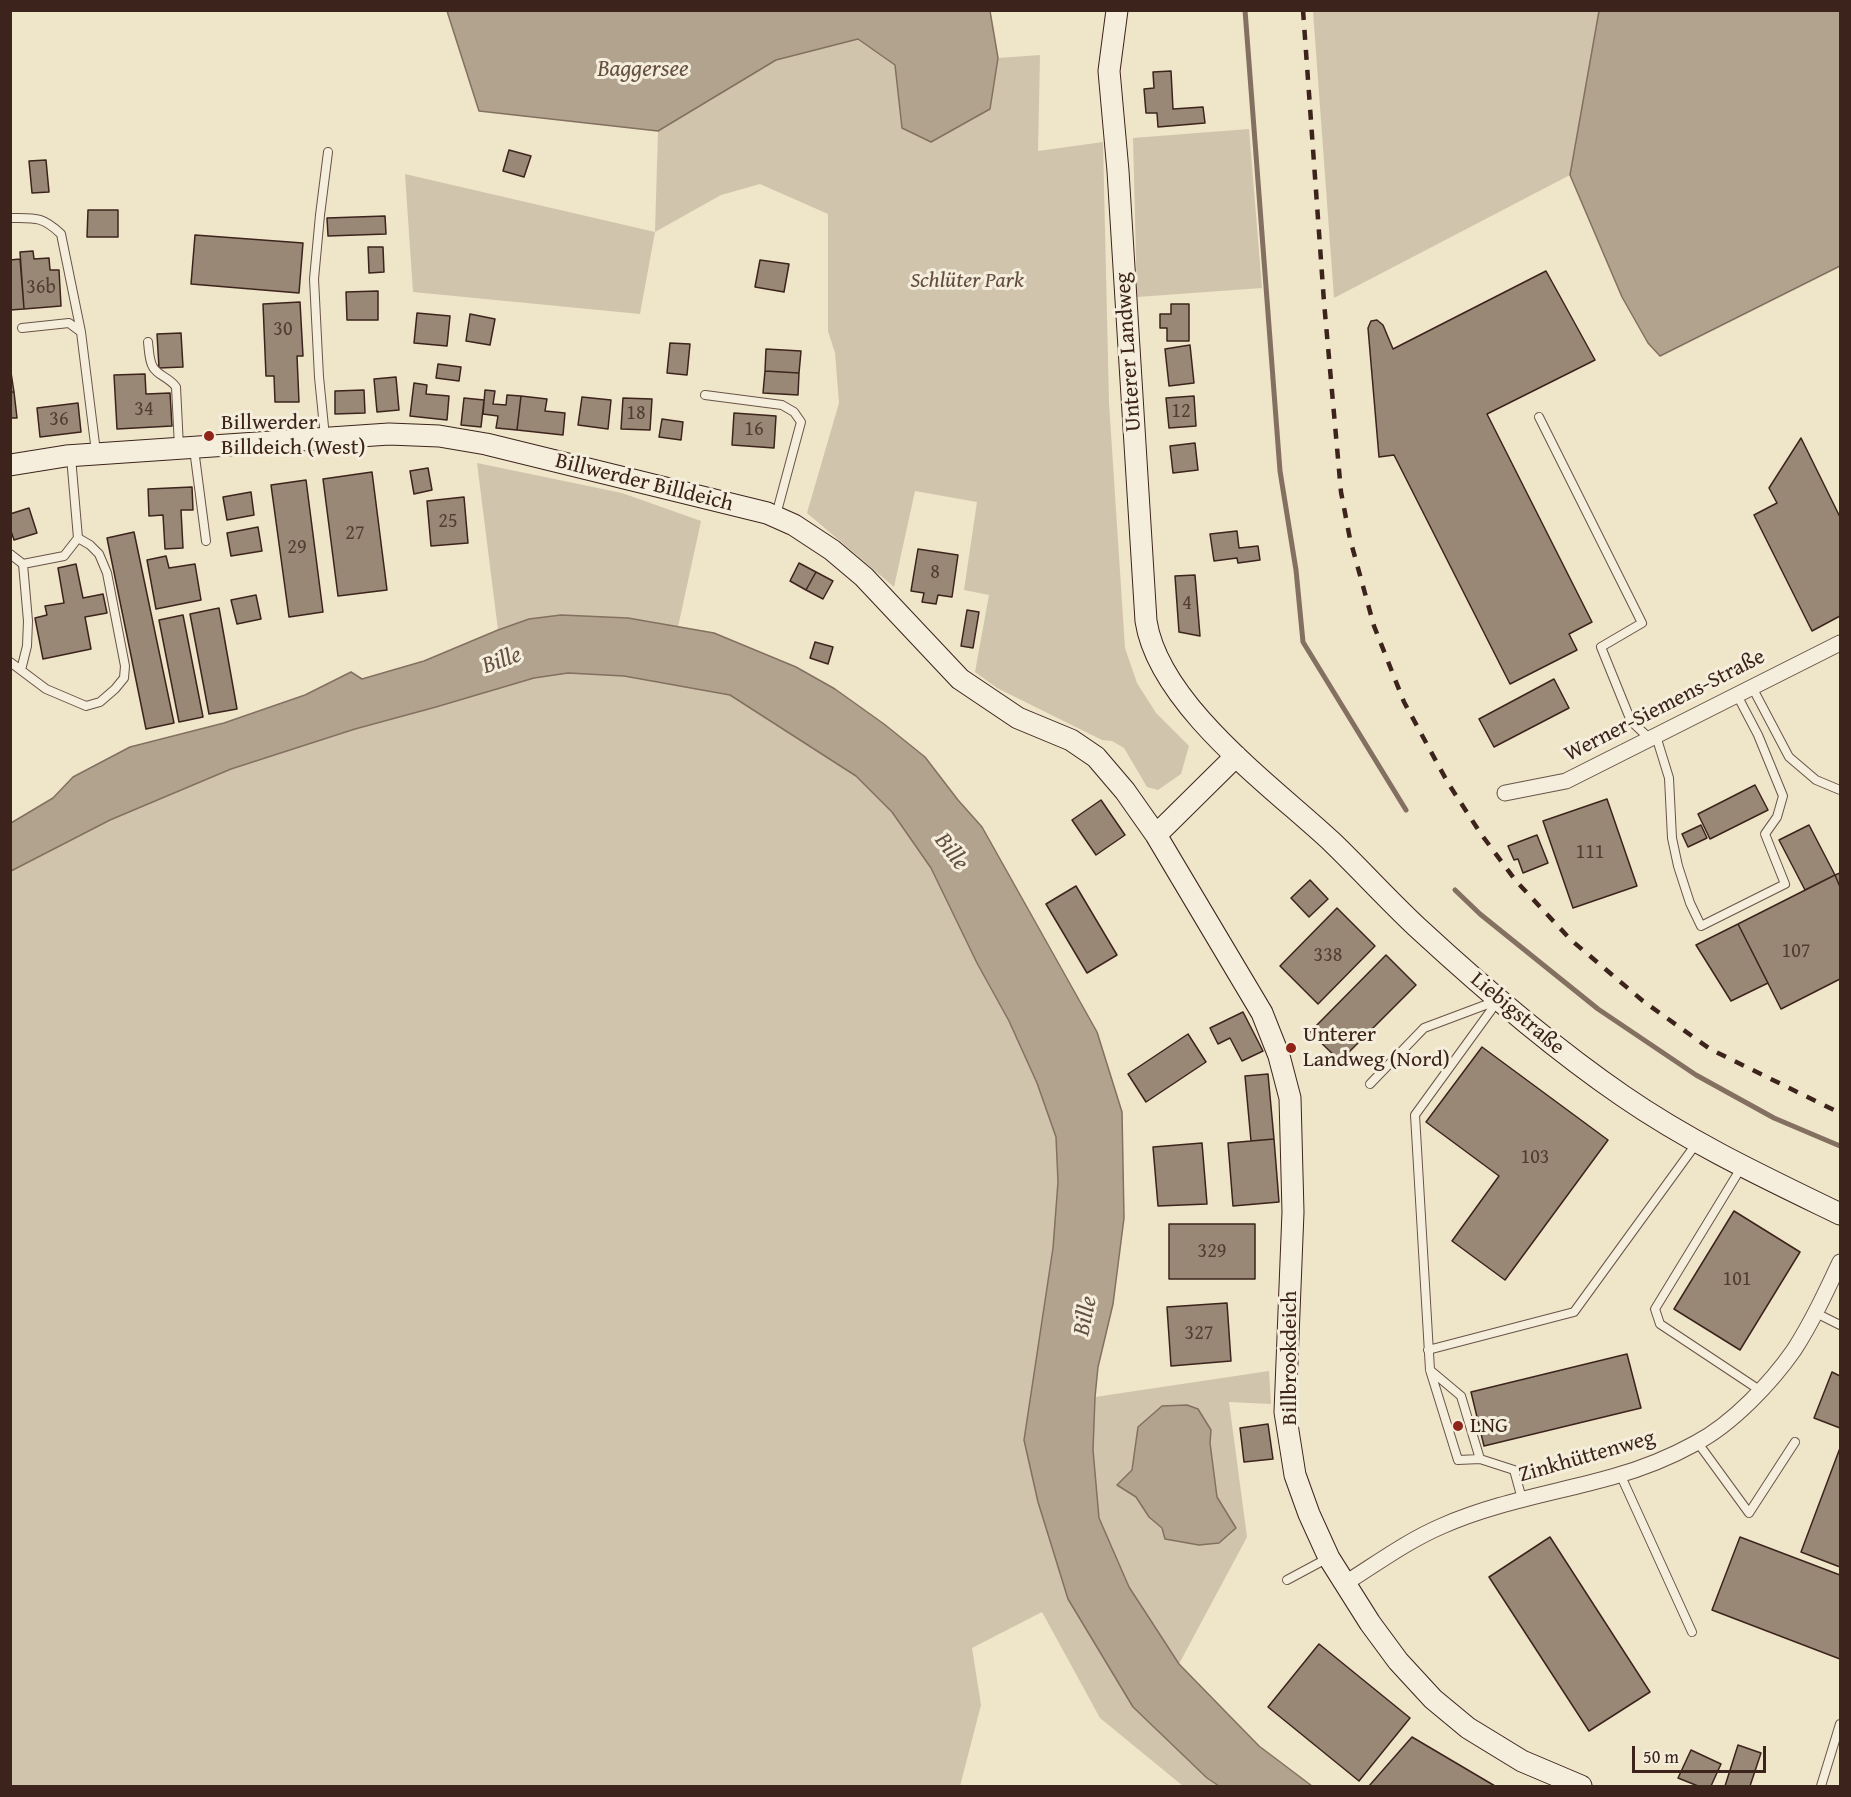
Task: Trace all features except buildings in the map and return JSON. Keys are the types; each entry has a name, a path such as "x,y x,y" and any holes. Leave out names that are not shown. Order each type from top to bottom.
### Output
{"street":[{"name":"Unterer Landweg","path":"1117,10 1109,71 1118,171 1146,621 1154,648 1175,688"},
{"name":"Billwerder Billdeich","path":"10,465 71,456 389,434 439,436 486,444 767,513 794,525 831,550 864,577 960,679 1018,718 1071,740 1096,757 1125,791 1156,835"},
{"name":"Werner-Siemens-Straße","path":"1505,793 1566,781 1840,643"},
{"name":"Liebigstraße","path":"1175,688 1193,711 1236,756 1330,841 1416,926 1498,1000 1561,1051 1624,1097 1697,1142 1742,1167 1840,1214"},
{"path":"1156,835 1236,756"},
{"name":"Billbrookdeich","path":"1156,835 1262,1013 1279,1056 1290,1098 1293,1212 1285,1412 1295,1475 1309,1514 1329,1558 1370,1623 1398,1661 1433,1699 1468,1728 1522,1761 1581,1786"},
{"name":"Zinkhüttenweg","path":"1344,1584 1402,1546 1440,1526 1522,1499 1620,1474 1659,1461 1698,1443 1761,1391 1793,1350 1816,1313 1840,1262"}],"lane":[{"path":"325,439 319,377 314,266 328,152"},
{"path":"10,218 39,218 61,234 81,332 97,454"},
{"path":"22,328 69,323 81,332"},
{"path":"148,342 151,365 161,375 171,380 176,387 186,448 206,541"},
{"path":"705,395 782,405 795,412 801,422 775,517"},
{"path":"1539,417 1642,623 1601,647 1631,721 1653,737 1669,778 1672,838 1678,866 1690,903 1701,926 1785,884 1765,834 1777,817 1783,796 1758,735 1737,695"},
{"path":"23,564 64,556 78,538 71,456"},
{"path":"10,662 46,690 86,706 100,702 116,689 124,678 125,666 107,573 99,554 78,538"},
{"path":"10,554 23,564 28,621 27,646 21,670"},
{"path":"1752,687 1789,757 1816,780 1840,790"},
{"path":"1370,1084 1424,1028 1498,1000"},
{"path":"1498,1000 1415,1115 1430,1370 1458,1460 1480,1459 1514,1470 1522,1499"},
{"path":"1428,1350 1574,1312 1697,1142"},
{"path":"1742,1167 1655,1309 1660,1324 1761,1391"},
{"path":"1816,1313 1840,1325"},
{"path":"1430,1370 1461,1396 1480,1459"},
{"path":"1698,1443 1749,1514 1795,1442"},
{"path":"1620,1474 1692,1632"},
{"path":"1287,1580 1329,1558"},
{"path":"1821,1786 1840,1724"}],"green space":[{"path":"1313,11 1599,11 1570,175 1334,298"},
{"name":"Schlüter Park","path":"858,39 895,64 902,128 990,109 998,58 1040,55 1038,151 1103,142 1109,403 1125,648 1137,683 1156,713 1189,746 1181,774 1158,790 1147,787 1124,748 1112,741 1102,740 997,688 975,672 989,595 964,590 977,502 915,491 894,587 807,513 839,403 835,353 828,331 828,214 760,184 721,195 655,232 658,131 776,60"},
{"path":"1249,129 1262,288 1137,297 1133,138"},
{"path":"405,174 655,232 640,314 413,292"},
{"path":"477,463 622,493 701,521 678,627 628,618 529,619 498,630"},
{"path":"568,673 624,676 730,695 856,776 892,812 931,868 977,963 1009,1021 1037,1083 1056,1137 1058,1182 1053,1248 1024,1440 1133,1707 1207,1778 1219,1786 1183,1786 1100,1718 1042,1612 972,1648 981,1705 960,1786 11,1786 10,871 110,820 231,769 355,729 534,678"},
{"path":"1269,1371 1271,1404 1229,1402 1247,1537 1179,1664 1129,1587 1098,1517 1093,1450 1095,1397"}],"water":[{"name":"Baggersee","path":"447,11 990,11 998,58 990,109 931,142 902,128 895,65 858,39 776,60 658,131 479,111"},
{"path":"1599,11 1840,11 1840,266 1660,356 1648,343 1622,297 1570,175"},
{"name":"Bille","path":"561,615 628,618 714,633 796,667 835,689 925,757 982,827 1097,1032 1122,1112 1124,1218 1113,1304 1098,1367 1095,1397 1093,1450 1099,1518 1129,1587 1179,1664 1259,1746 1312,1786 1219,1786 1207,1778 1133,1707 1068,1599 1038,1502 1024,1440 1053,1248 1058,1182 1056,1137 1037,1083 1009,1021 977,963 931,868 892,812 856,776 730,695 624,676 568,673 534,678 355,729 231,769 110,820 11,871 11,823 53,798 73,777 130,747 224,723 305,695 351,672 362,679 424,661 529,619"},
{"path":"1187,1405 1198,1409 1211,1430 1210,1443 1217,1497 1236,1528 1219,1543 1199,1545 1165,1539 1162,1528 1149,1517 1136,1497 1117,1485 1132,1470 1138,1427 1162,1406"}],"waterway":[{"path":"1245,10 1280,471 1296,570 1303,642 1406,810"},
{"path":"1455,890 1480,914 1598,1009 1696,1075 1774,1118 1840,1146"}],"railway":[{"path":"1303,10 1324,302 1341,492 1350,539 1374,626 1404,702 1448,783 1481,834 1516,881 1571,940 1643,1001 1710,1049 1840,1113"}],"place":[{"name":"Billwerder Billdeich (West)","path":"209,436"},
{"name":"Unterer Landweg (Nord)","path":"1291,1048"},
{"name":"LNG","path":"1458,1426"}]}
